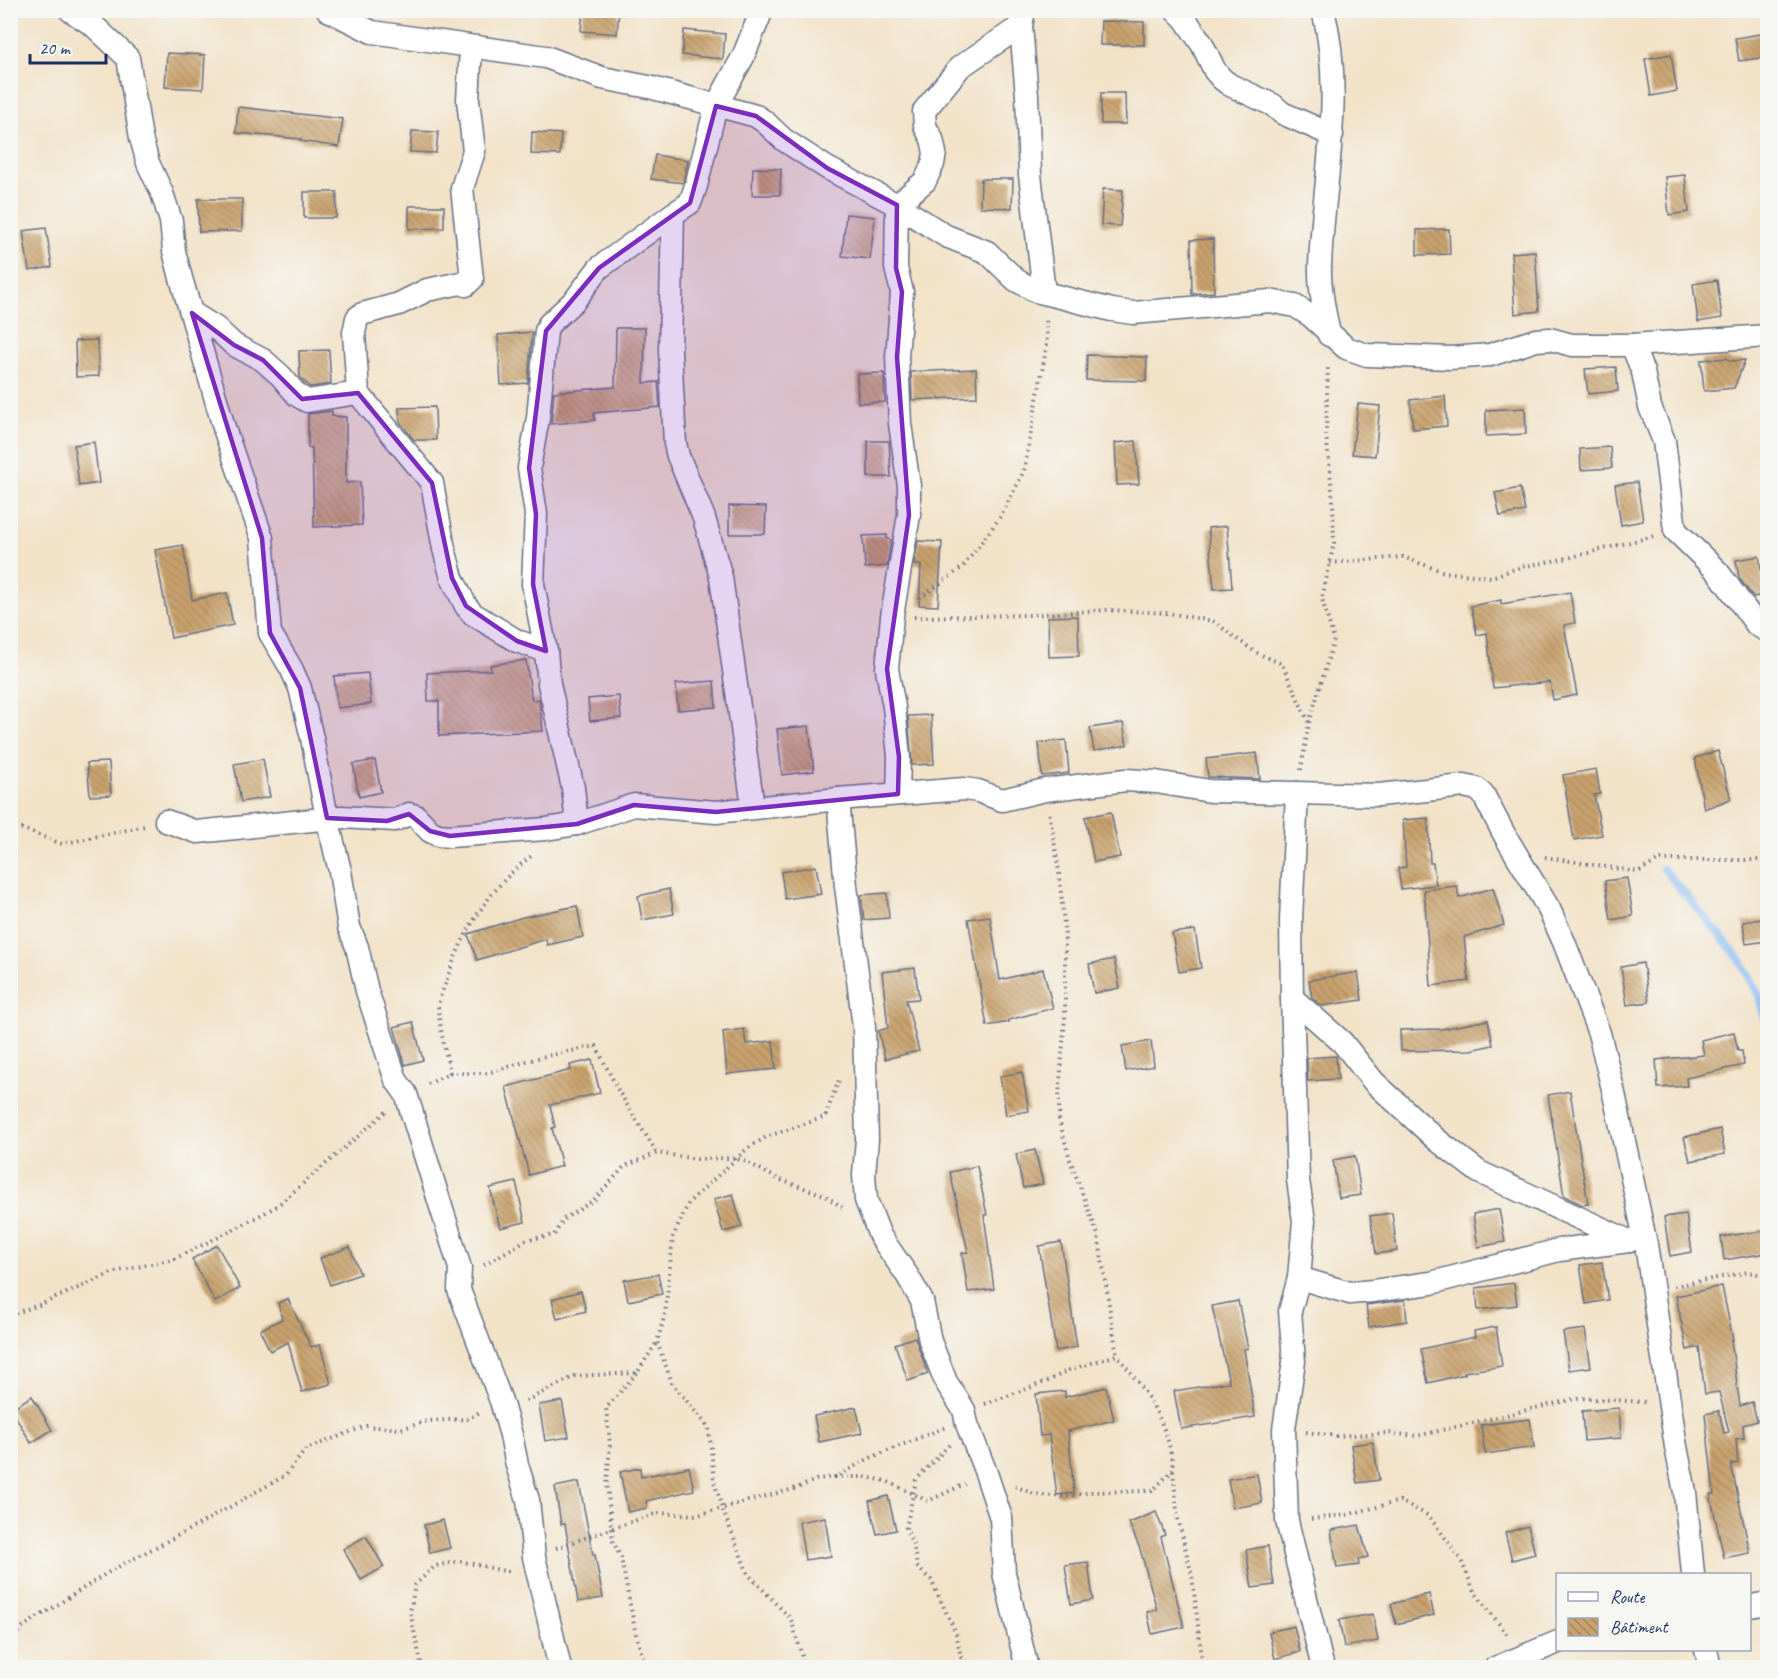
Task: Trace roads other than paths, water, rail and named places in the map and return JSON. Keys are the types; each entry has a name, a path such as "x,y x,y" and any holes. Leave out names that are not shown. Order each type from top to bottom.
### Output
{"street":[{"path":"70,10 93,25 128,58 141,138 148,163 162,193 171,221 174,251 225,431 262,538 270,633 300,688 340,871 349,927 396,1080 406,1094 460,1268 459,1290 501,1401 528,1500 534,1557 560,1668"},
{"path":"328,10 372,32 546,57 602,78 649,87 756,116 784,140 827,168 897,205 946,236 987,252 1016,280 1036,291 1112,310 1133,313 1270,301 1295,306 1311,316 1346,348 1367,355 1399,357 1450,358 1490,355 1536,340 1550,339 1572,345 1632,345 1767,336"},
{"path":"577,824 573,788 549,684 546,651 533,584 536,514 528,468 538,418 546,331 549,324 575,300 599,268 690,203 716,106 743,57 762,10"},
{"path":"1176,10 1202,44 1215,71 1222,79 1259,100 1273,105 1282,113 1332,135"},
{"path":"1323,10 1332,53 1332,135 1320,268 1329,334"},
{"path":"898,794 899,757 894,707 886,669 896,616 909,515 909,486 900,424 897,357 902,292 896,268 897,205 925,181 933,164 935,153 932,139 925,126 924,111 960,67 1022,19"},
{"path":"1022,19 1030,175 1044,292"},
{"path":"471,47 468,100 474,151 462,188 472,279 466,285 461,283 427,290 399,303 362,314 357,318 354,333 358,393 432,483 450,568 461,599 466,606 473,614 517,641 546,651"},
{"path":"673,214 670,350 675,443 678,456 704,518 721,577 753,807"},
{"path":"192,313 216,328 234,345 263,360 302,399 307,401 358,393"},
{"path":"1632,345 1643,372 1650,407 1664,441 1675,530 1719,572 1757,625 1767,631"},
{"path":"166,820 197,831 341,817 387,821 409,814 416,816 430,831 438,835 450,836 546,829 577,824 634,805 716,812 964,789 978,791 1002,800 1045,790 1126,780 1156,782 1210,791 1378,795 1464,786 1477,789 1483,794 1549,909 1599,1033 1613,1089 1638,1243 1653,1290 1676,1447 1685,1491 1693,1573"},
{"path":"1297,793 1291,920 1292,998 1298,1180 1304,1221 1299,1278 1290,1311 1293,1361 1284,1429 1287,1521 1323,1668"},
{"path":"838,799 846,886 864,1027 866,1200 880,1236 922,1301 930,1341 946,1382 966,1417 986,1473 1001,1518 1004,1573 1027,1668"},
{"path":"1292,998 1342,1042 1374,1082 1437,1140 1479,1172 1638,1243"},
{"path":"1299,1278 1350,1293 1373,1292 1431,1283 1559,1250 1638,1243"},
{"path":"1751,1606 1767,1603"},
{"path":"1495,1668 1556,1642"},
{"path":"1706,1651 1710,1668"}],"waterway":[{"path":"1663,868 1740,959 1759,996 1768,1031"}]}
